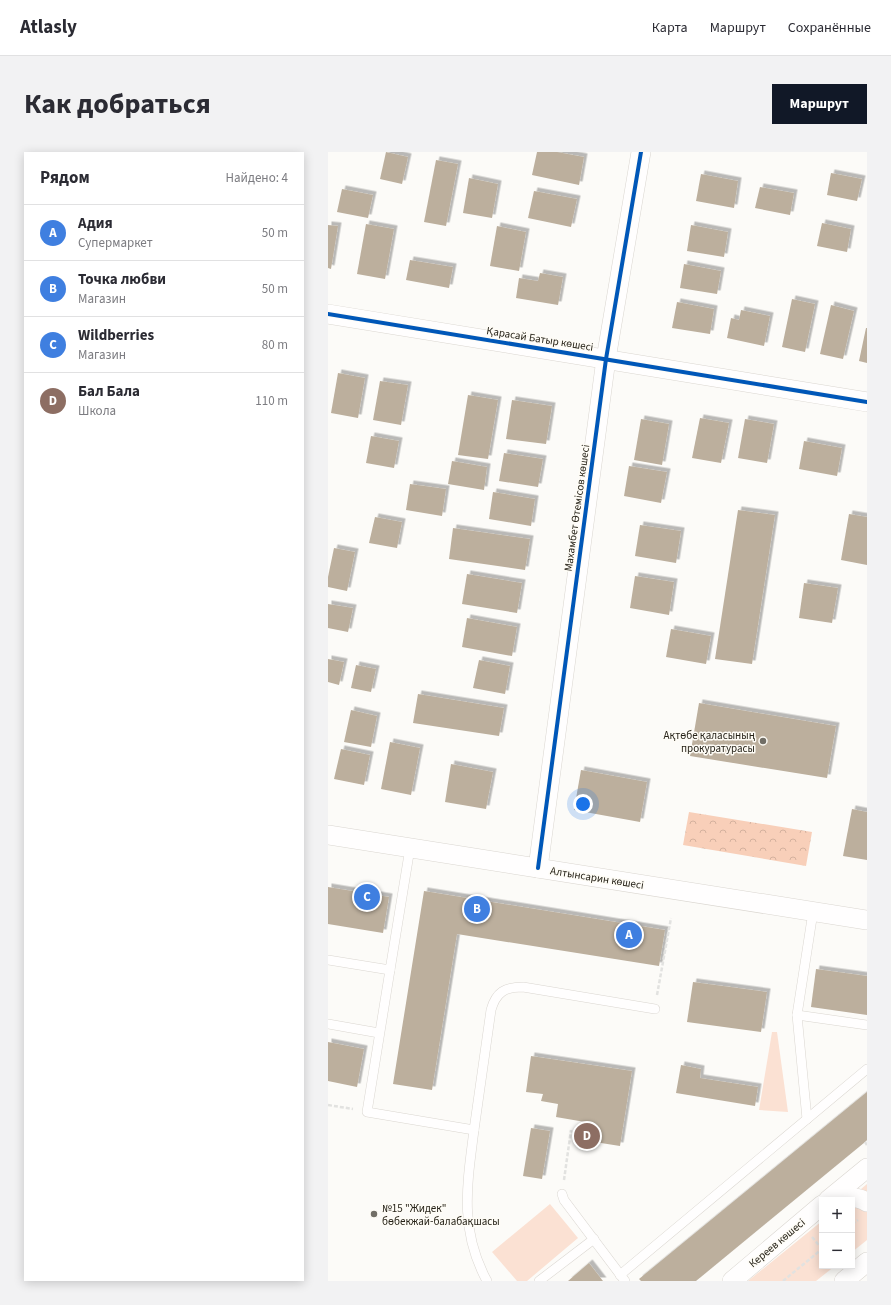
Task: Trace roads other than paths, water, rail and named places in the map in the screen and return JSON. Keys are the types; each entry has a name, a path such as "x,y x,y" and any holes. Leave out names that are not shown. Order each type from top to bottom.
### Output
{"street":[{"name":"Махамбет Өтемісов көшесі","path":"538,868 606,359 641,152"},
{"name":"Қарасай Батыр көшесі","path":"328,314 867,402"},
{"name":"Алтынсарин көшесі","path":"328,835 867,920"},
{"path":"833,1197 867,1168"},
{"path":"855,1198 867,1202"},
{"name":"Кереев көшесі","path":"732,1281 819,1208"},
{"path":"844,1281 867,1262"}],"lane":[{"path":"410,848 367,1112 474,1130"},
{"path":"807,1119 797,1015 813,912"},
{"path":"328,960 390,970"},
{"path":"487,1281 472,1250 466,1195 491,1010 494,999 500,991 511,987 523,987 655,1009"},
{"path":"797,1015 867,1025"},
{"path":"328,1024 379,1033"},
{"path":"562,1194 564,1200 622,1278 867,1069"},
{"path":"539,1281 594,1239"}],"place":[{"name":"Ақтөбе қаласының прокуратурасы","path":"763,741"},
{"name":"Wildberries","path":"367,897"},
{"name":"Точка любви","path":"477,909"},
{"name":"Адия","path":"629,935"},
{"name":"Бал Бала","path":"587,1136"},
{"name":"№15 \"Жидек\" бөбекжай-балабақшасы","path":"374,1214"}]}
